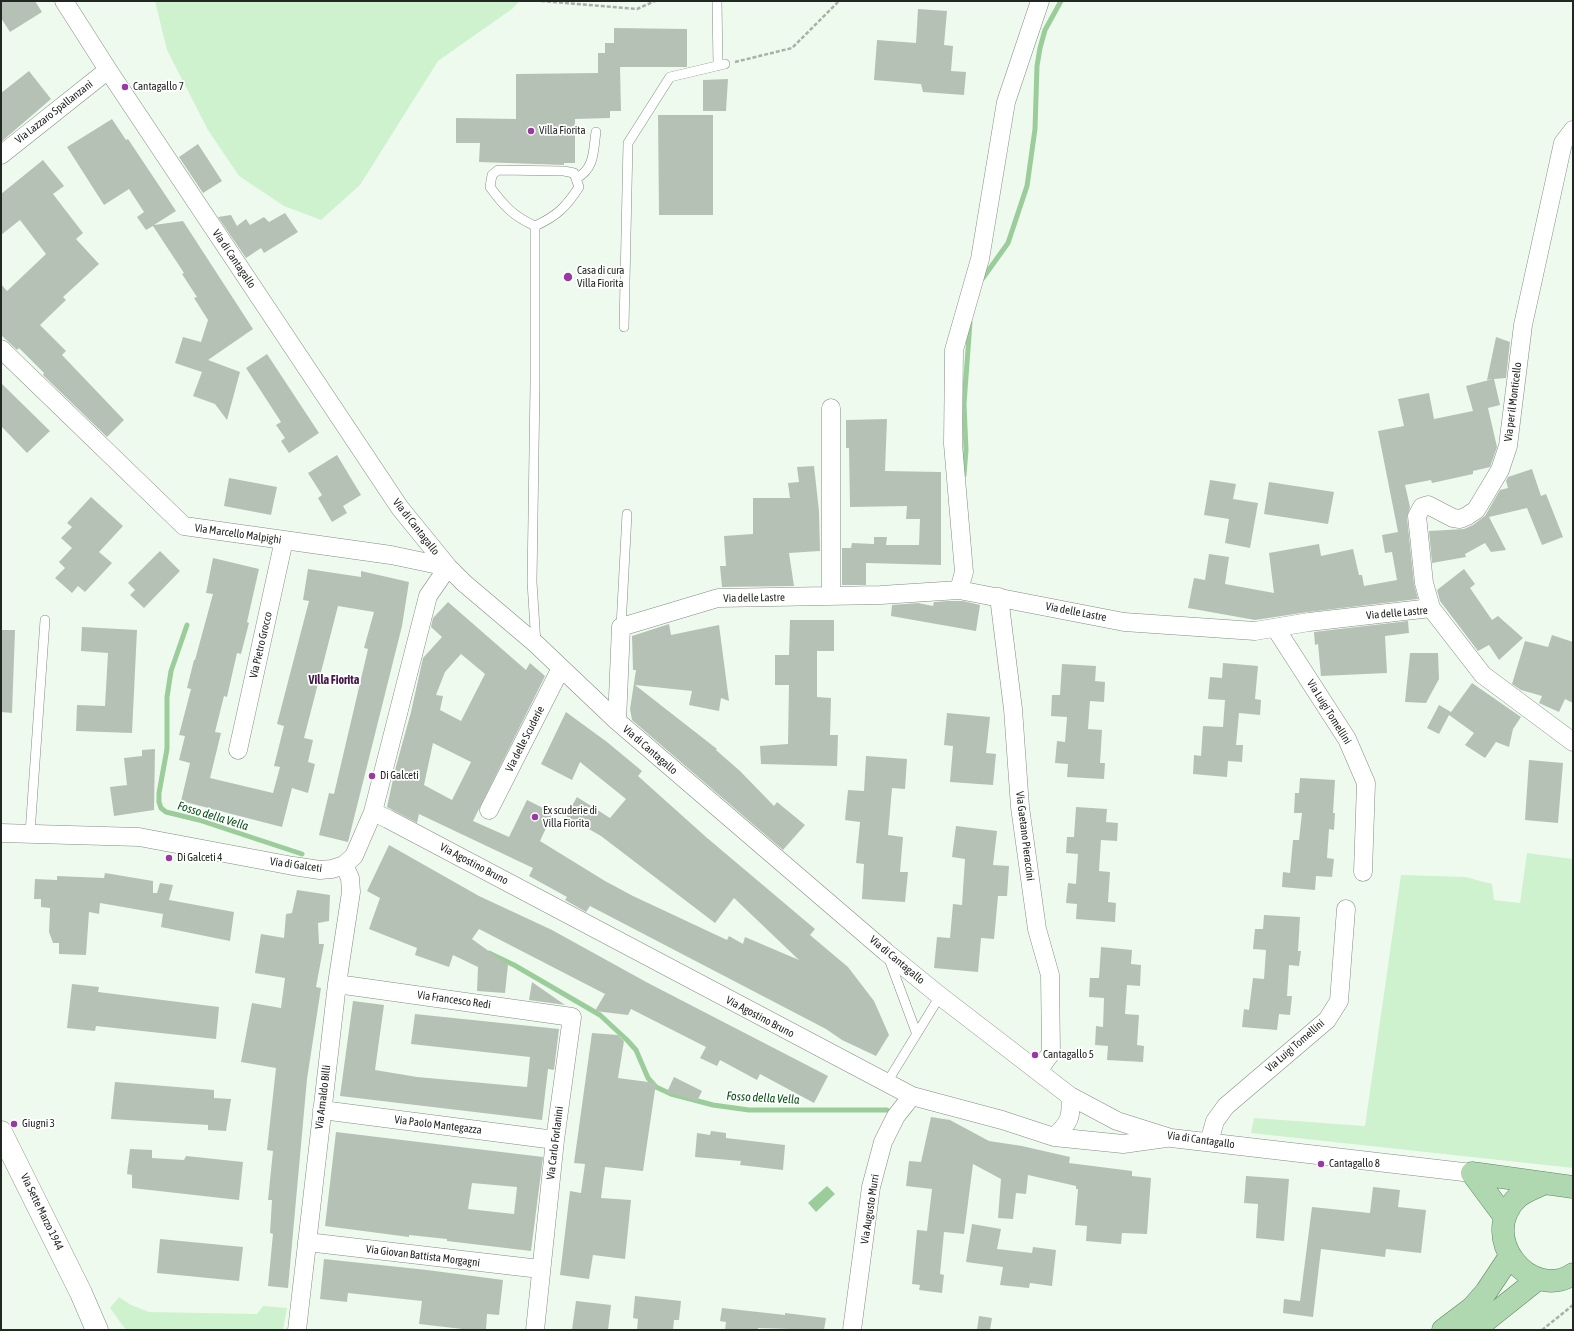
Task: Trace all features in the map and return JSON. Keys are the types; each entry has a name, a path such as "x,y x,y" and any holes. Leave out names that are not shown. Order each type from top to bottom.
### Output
{"main road":[{"path":"1472,1173 1573,1187"},
{"path":"1472,1173 1504,1216"},
{"path":"1545,1183 1519,1197 1504,1216 1502,1237 1510,1256 1524,1272 1538,1278 1555,1280 1573,1274"},
{"path":"1443,1330 1472,1308 1486,1292 1510,1256"},
{"path":"1474,1330 1538,1278"}],"street":[{"name":"Via di Cantagallo","path":"64,1 108,70 400,508 448,567 536,644 617,721 886,952 940,996 1070,1096 1117,1121 1171,1138 1472,1173"},
{"path":"959,590 964,572 953,444 954,350 980,259 1006,102 1040,1"},
{"name":"Via Lazzaro Spallanzani","path":"1,155 108,70"},
{"name":"Via per il Monticello","path":"1431,608 1424,583 1417,516 1422,507 1428,505 1453,518 1460,519 1467,516 1476,510 1500,470 1508,446 1522,325 1563,143 1573,130"},
{"name":"Via Marcello Malpighi","path":"1,350 184,526 391,555 448,567"},
{"path":"831,408 832,596"},
{"name":"Via Pietro Grocco","path":"238,750 284,540"},
{"path":"344,865 354,856 373,812 428,596 448,567"},
{"name":"Via delle Lastre","path":"622,627 718,598 832,596 959,590 1124,622 1255,631 1276,629 1310,622 1431,608 1483,675 1573,742"},
{"name":"Via Gaetano Pieraccini","path":"999,597 1013,709 1020,807 1037,930 1050,975 1051,1053 1038,1071"},
{"path":"617,721 622,627"},
{"name":"Via Luigi Tomellini","path":"1276,629 1347,739 1366,783 1363,872"},
{"name":"Via delle Scuderie","path":"489,810 561,668"},
{"name":"Via Agostino Bruno","path":"373,812 886,1084 912,1096 1002,1120 1054,1137 1123,1144 1171,1138"},
{"name":"Via di Galceti","path":"1,833 139,836 320,870 332,869 344,865"},
{"name":"Via Arnaldo Billi","path":"297,1330 337,984 351,892 350,878 344,865"},
{"name":"Via Luigi Tomellini","path":"1209,1142 1215,1121 1226,1106 1327,1020 1339,1001 1346,909"},
{"name":"Via Francesco Redi","path":"337,984 572,1017"},
{"name":"Via Carlo Forlanini","path":"535,1330 540,1269 555,1140 572,1017"},
{"name":"Via Augusto Murri","path":"852,1330 873,1180 883,1142 896,1116 912,1096"},
{"path":"1054,1137 1064,1128 1071,1117 1070,1096"},
{"name":"Via Paolo Mantegazza","path":"322,1110 555,1140"},
{"name":"Via Sette Marzo 1944","path":"1,1132 81,1293"},
{"name":"Via Giovan Battista Morgagni","path":"307,1242 540,1269"},
{"path":"81,1293 97,1330"},
{"path":"81,1293 108,1330"}],"lane":[{"path":"624,327 628,143 670,77 721,65 717,1"},
{"path":"577,178 586,173 591,162 596,132"},
{"path":"498,170 564,171 574,173 577,178 580,186 565,208 546,221 535,226 518,218 504,206 490,187 492,175 498,170"},
{"path":"535,226 535,385 532,582 536,644"},
{"path":"622,627 627,514"},
{"path":"30,833 45,620"},
{"path":"886,952 916,1032"},
{"path":"886,1084 916,1032 940,996"}],"path":[{"path":"541,1 637,9 655,1"},
{"path":"721,65 792,48 839,1"},
{"path":"1542,1330 1573,1305"}],"shaded area":[{"path":"155,1 520,1 512,9 438,61 360,185 321,220 284,206 239,176 208,130 167,50"},
{"path":"1527,853 1573,859 1573,1168 1251,1133 1254,1118 1365,1126 1401,875 1465,877 1492,884 1494,900 1520,903"},
{"path":"827,1186 835,1194 816,1212 808,1203"},
{"path":"119,1297 131,1305 149,1312 257,1314 263,1306 287,1308 283,1330 126,1330 110,1308"}],"building":[{"path":"1,1 35,1 42,12 10,32 1,18"},
{"path":"918,9 947,11 944,45 953,46 951,71 966,72 964,95 923,92 921,84 874,80 877,40 916,43"},
{"path":"614,28 687,29 687,67 620,67 621,111 610,111 610,118 575,119 575,163 564,163 564,165 479,162 480,143 456,143 456,118 516,119 516,74 598,73 598,53 605,53 605,43 614,43"},
{"path":"29,71 51,99 1,142 1,93"},
{"path":"728,79 726,111 703,111 703,80"},
{"path":"658,115 713,115 713,215 659,215"},
{"path":"112,119 126,140 128,139 176,211 154,225 183,221 253,329 208,360 240,372 227,420 215,404 193,396 202,372 175,363 183,337 201,342 208,320 194,298 197,297 182,274 184,273 153,226 146,230 137,217 144,212 129,189 104,205 67,147"},
{"path":"198,144 222,181 203,193 179,157"},
{"path":"43,160 64,186 53,194 83,233 76,239 99,264 63,297 66,300 40,325 66,351 62,355 124,420 107,437 43,375 44,373 19,348 17,350 1,335 1,284 7,291 46,254 20,220 1,235 1,194"},
{"path":"285,213 298,232 264,253 261,248 246,258 218,217 231,215 237,226 246,219 250,225 264,217 269,222"},
{"path":"1496,337 1510,342 1506,378 1494,379 1500,405 1488,408 1497,447 1490,467 1473,471 1473,474 1432,483 1431,480 1405,485 1410,507 1407,517 1414,584 1418,599 1255,620 1188,608 1194,578 1205,580 1209,554 1229,557 1225,584 1274,593 1269,553 1319,544 1321,556 1353,549 1359,575 1362,575 1364,586 1397,580 1392,552 1385,553 1382,535 1398,532 1378,431 1404,426 1398,399 1429,393 1434,419 1473,411 1466,386 1493,379 1487,380"},
{"path":"267,354 319,433 289,453 281,441 285,438 276,425 281,422 246,368"},
{"path":"1,383 50,431 27,453 1,426"},
{"path":"887,419 885,471 941,472 941,565 866,563 866,585 842,585 842,548 851,548 852,543 874,544 874,537 887,537 886,545 919,545 920,519 906,519 907,506 850,507 849,448 846,448 846,420"},
{"path":"337,455 361,495 343,506 347,513 332,522 318,498 322,495 308,473"},
{"path":"814,466 819,511 820,551 789,553 794,586 722,587 720,566 726,566 724,536 753,534 753,498 790,498 788,483 799,482 797,467"},
{"path":"1532,469 1541,496 1546,494 1563,537 1542,545 1527,508 1489,517 1506,550 1491,552 1485,543 1465,554 1466,557 1432,563 1429,531 1464,529 1473,525 1485,516 1500,490 1508,488 1506,481 1508,477"},
{"path":"229,478 277,487 271,515 224,506"},
{"path":"1210,480 1236,484 1233,499 1258,503 1250,548 1225,543 1229,519 1204,515"},
{"path":"1269,482 1334,492 1328,524 1264,514"},
{"path":"91,497 123,526 99,552 112,563 85,592 78,586 72,593 55,578 65,568 59,562 72,548 61,538 72,527 67,523"},
{"path":"160,551 180,571 144,608 130,595 135,590 128,583"},
{"path":"213,558 259,569 247,622 249,623 241,654 237,653 227,697 224,696 215,732 221,733 210,778 273,793 280,767 274,766 284,726 277,724 309,601 303,600 308,569 361,577 361,571 409,582 402,626 348,842 319,835 329,793 334,794 368,649 364,648 374,612 338,606 304,738 313,740 308,762 315,764 308,793 292,788 282,827 181,801 190,763 179,760 185,736 179,735 191,689 187,688 213,594 206,593"},
{"path":"1464,569 1475,584 1470,588 1492,620 1498,616 1523,638 1499,660 1489,645 1478,651 1440,601 1437,590"},
{"path":"963,601 980,605 976,631 891,616 892,605 918,603 933,606 934,602"},
{"path":"448,602 526,670 530,663 545,676 473,821 509,837 527,800 553,813 540,841 605,881 633,896 727,940 729,936 743,944 745,937 799,960 734,898 715,923 601,836 566,816 577,797 610,818 626,799 580,762 572,780 541,764 566,712 607,742 642,771 638,776 706,837 815,929 810,935 848,967 874,1001 889,1035 876,1056 842,1040 826,1029 590,906 586,912 565,900 567,897 529,876 533,868 419,814 417,823 387,807 423,658 442,637 431,627 433,618","holes":["461,654 485,674 461,721 440,710 443,696 436,695 445,672","433,743 471,762 452,800 424,785"]},
{"path":"790,620 834,620 834,651 817,651 817,697 831,698 830,735 838,735 837,766 761,764 760,746 788,744 789,685 775,685 775,655 789,655"},
{"path":"1408,621 1409,633 1385,636 1387,673 1321,676 1318,644 1315,645 1314,632"},
{"path":"669,624 671,635 719,625 729,701 721,698 719,711 689,705 692,691 635,685 717,749 716,750 740,771 774,806 777,802 805,825 783,850 632,720 630,709 636,670 633,670 632,636"},
{"path":"82,627 137,630 132,733 76,731 77,705 105,706 108,653 81,651"},
{"path":"1,630 15,630 12,713 1,712"},
{"path":"1552,635 1573,642 1573,703 1565,699 1559,712 1539,703 1542,696 1521,690 1512,684 1525,641 1548,647"},
{"path":"1410,653 1438,653 1439,679 1426,703 1405,702"},
{"path":"1223,663 1258,666 1255,699 1261,700 1260,715 1239,713 1236,745 1243,745 1242,762 1228,761 1227,777 1193,774 1194,755 1201,756 1203,726 1223,727 1225,700 1208,699 1210,677 1222,678"},
{"path":"1062,664 1096,666 1095,681 1105,682 1104,702 1090,701 1088,729 1102,730 1100,763 1105,763 1104,779 1067,777 1068,764 1055,763 1057,741 1065,742 1067,717 1051,716 1052,695 1060,695"},
{"path":"1472,683 1521,717 1513,729 1509,747 1496,742 1485,758 1465,745 1474,733 1449,715 1439,734 1427,728 1439,705 1451,712"},
{"path":"947,713 990,717 986,753 996,754 993,785 950,782 953,746 944,745"},
{"path":"155,749 154,810 114,816 110,787 127,785 124,758 142,756 142,750"},
{"path":"866,756 907,759 905,789 892,788 888,835 903,837 900,872 908,872 905,902 862,899 864,864 856,863 860,822 845,820 848,790 864,791"},
{"path":"1529,760 1563,763 1558,823 1525,820"},
{"path":"1300,778 1335,780 1333,813 1335,813 1334,830 1329,829 1327,858 1334,859 1332,877 1316,876 1315,890 1282,887 1283,872 1290,873 1293,840 1299,840 1302,813 1294,813 1295,793 1299,793"},
{"path":"1076,807 1107,809 1106,822 1118,823 1117,841 1101,840 1099,871 1110,872 1108,902 1116,903 1115,922 1076,919 1077,904 1066,903 1068,883 1076,884 1078,854 1066,853 1067,837 1074,837"},
{"path":"956,826 997,831 993,865 1009,866 1007,896 998,896 994,939 981,938 978,972 934,968 937,937 950,938 953,904 962,905 965,859 952,857"},
{"path":"389,845 479,896 552,930 648,983 828,1076 814,1103 760,1074 757,1080 720,1060 717,1066 700,1058 706,1047 631,1009 628,1015 595,1011 605,994 479,929 472,939 508,965 505,993 477,991 478,967 453,955 449,967 415,955 417,948 369,929 380,898 367,891"},
{"path":"105,873 153,881 153,893 157,893 160,883 173,885 169,900 234,912 230,941 161,927 163,914 100,903 99,914 89,912 86,955 59,954 59,943 53,943 49,932 50,908 41,907 41,899 34,899 35,879 57,880 57,876 104,878"},
{"path":"297,890 330,895 329,921 318,923 319,944 324,944 316,987 321,988 307,1079 288,1288 268,1286 273,1234 270,1233 272,1200 268,1200 273,1151 267,1150 276,1068 241,1062 252,1003 281,1008 285,978 255,973 261,934 284,938 286,914 292,913"},
{"path":"1264,915 1300,917 1298,951 1301,951 1299,966 1289,965 1287,996 1292,996 1290,1015 1279,1014 1277,1030 1242,1027 1244,1009 1249,1010 1253,978 1264,979 1266,950 1253,949 1255,929 1263,929"},
{"path":"1101,947 1132,950 1131,964 1141,965 1140,986 1127,985 1125,1014 1139,1015 1137,1045 1144,1046 1143,1062 1107,1060 1108,1046 1095,1045 1096,1026 1103,1027 1104,998 1089,997 1090,978 1099,978"},
{"path":"532,982 565,1005 529,1000"},
{"path":"72,984 99,987 98,992 219,1007 216,1039 96,1026 95,1031 67,1028"},
{"path":"353,1001 384,1005 375,1070 417,1077 527,1087 530,1057 411,1044 415,1014 559,1029 554,1070 548,1069 542,1120 340,1096"},
{"path":"592,1033 618,1035 624,1041 618,1078 656,1083 643,1171 605,1167 601,1198 631,1200 625,1259 593,1255 589,1279 560,1275 570,1191 581,1193 585,1164 574,1163"},
{"path":"674,1077 702,1091 697,1101 667,1092"},
{"path":"115,1082 214,1090 214,1098 231,1099 226,1131 208,1130 208,1125 111,1119"},
{"path":"931,1117 950,1120 989,1141 1022,1146 1070,1157 1069,1163 1132,1171 1132,1176 1151,1178 1147,1234 1122,1233 1121,1244 1086,1241 1087,1226 1075,1225 1078,1189 1076,1189 1076,1186 1028,1175 1026,1194 1016,1193 1013,1219 998,1218 1001,1179 973,1164 964,1234 944,1232 940,1274 944,1275 942,1293 919,1290 920,1285 912,1284 917,1230 927,1231 932,1189 906,1186 909,1161 921,1162"},
{"path":"711,1131 726,1133 726,1138 785,1145 783,1170 740,1165 741,1161 695,1157 697,1133 710,1135"},
{"path":"336,1132 543,1157 531,1251 447,1241 447,1239 409,1235 409,1237 325,1226","holes":["472,1183 517,1187 514,1214 468,1209"]},
{"path":"130,1149 152,1150 152,1158 184,1160 186,1156 243,1162 239,1200 132,1188 132,1175 127,1174"},
{"path":"1246,1176 1289,1179 1284,1241 1256,1238 1258,1204 1244,1203"},
{"path":"1373,1187 1400,1190 1398,1207 1426,1210 1421,1253 1386,1249 1385,1257 1321,1249 1313,1317 1283,1313 1284,1299 1300,1301 1312,1207 1370,1213"},
{"path":"972,1224 1001,1229 997,1249 1032,1253 1033,1247 1056,1250 1052,1286 1030,1283 1029,1288 1000,1285 1003,1267 966,1262"},
{"path":"160,1239 243,1247 239,1281 157,1273"},
{"path":"324,1259 503,1280 499,1315 487,1314 486,1330 471,1330 419,1324 422,1301 348,1293 347,1302 320,1299"},
{"path":"635,1296 681,1301 679,1320 674,1320 673,1330 637,1330 638,1319 633,1318"},
{"path":"576,1301 611,1305 608,1330 572,1330"},
{"path":"722,1308 826,1318 824,1330 758,1328 758,1330 725,1330 726,1322 720,1321"},
{"path":"979,1316 992,1318 990,1330 977,1330"}],"waterway":[{"path":"983,278 1008,243 1027,186 1035,129 1037,66 1040,48 1045,30 1061,1"},
{"path":"964,475 966,450 964,404 970,322"},
{"name":"Fosso della Vella","path":"187,625 171,671 167,697 167,749 159,793 161,808 166,812 199,820 302,854"},
{"name":"Fosso della Vella","path":"489,953 514,965 600,1015 636,1050 648,1078 656,1087 671,1094 713,1105 749,1110 887,1110"}],"place":[{"name":"Cantagallo 7","path":"125,87"},
{"name":"Villa Fiorita","path":"531,131"},
{"name":"Casa di cura Villa Fiorita","path":"568,277"},
{"name":"Di Galceti","path":"372,776"},
{"name":"Ex scuderie di Villa Fiorita","path":"535,817"},
{"name":"Di Galceti 4","path":"169,858"},
{"name":"Cantagallo 5","path":"1035,1055"},
{"name":"Giugni 3","path":"14,1124"},
{"name":"Cantagallo 8","path":"1321,1164"}],"district":[{"name":"Villa Fiorita","path":"334,680"}]}
